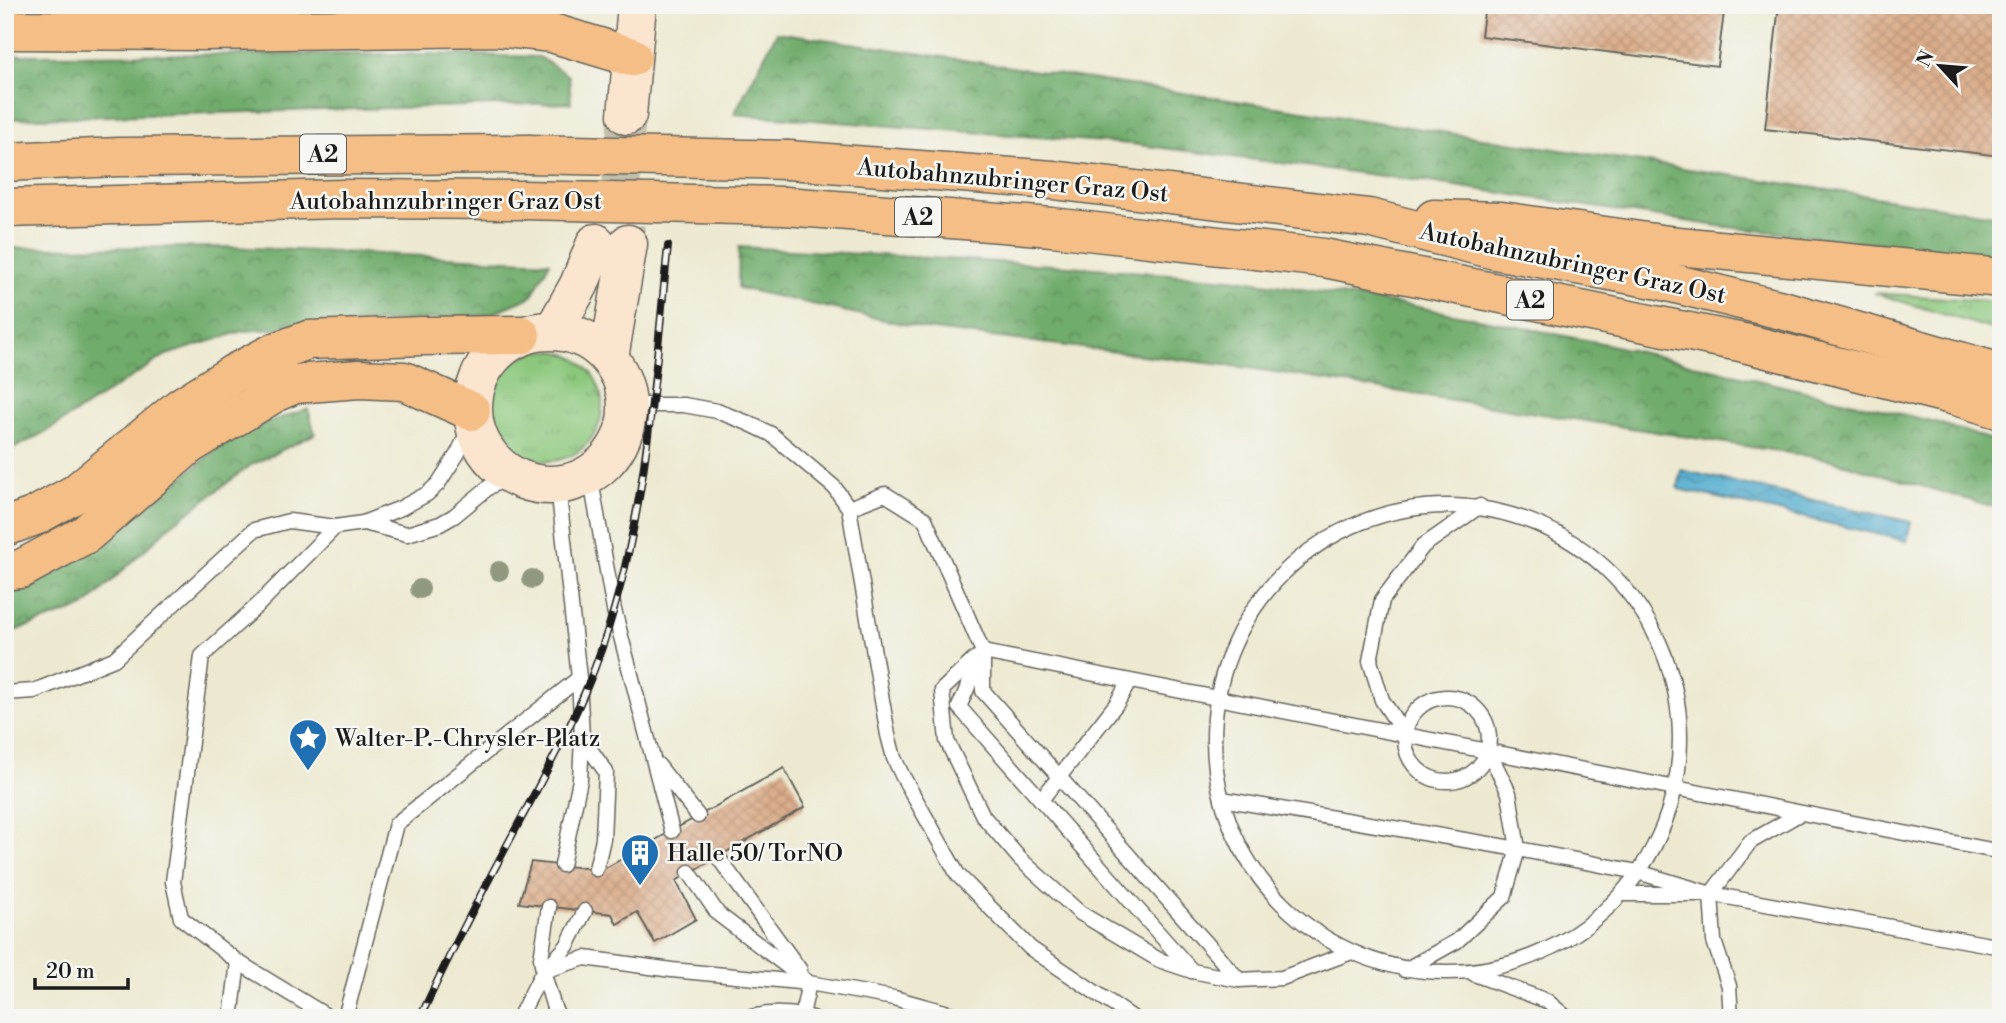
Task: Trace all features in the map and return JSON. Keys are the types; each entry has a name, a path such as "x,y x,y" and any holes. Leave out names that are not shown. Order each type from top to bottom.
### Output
{"highway":[{"path":"5,30 205,31 496,27 552,33 632,57"},
{"name":"Autobahnzubringer Graz Ost","path":"5,162 146,157 528,154 789,160 1053,180 1369,218 1495,250 1685,286 1786,311 2001,373"},
{"name":"Autobahnzubringer Graz Ost","path":"5,208 290,200 522,200 785,206 1052,227 1324,258 1744,342 2001,410"},
{"path":"1369,218 1502,221 1668,245 2001,278"},
{"path":"5,527 35,516 75,494 183,406 275,352 308,340 537,333"},
{"path":"5,571 21,569 86,534 189,445 276,392 295,384 359,379 404,381 472,416"}],"main road":[{"path":"628,114 636,5"},
{"path":"537,333 570,332 603,350 624,384 628,405 623,432 616,449 601,467 574,480 531,484 512,475 487,453 477,434 472,416 472,394 483,370 497,352 537,333 612,244 609,358"}],"lane":[{"path":"628,405 684,405 716,411 748,423 771,434 834,487 849,508 894,758 958,875 1030,948 1133,1018"},
{"path":"5,693 34,691 114,659 254,530 289,521 335,527 363,523 428,494 438,484 458,453 472,416"},
{"path":"363,523 407,534 440,524 489,487 512,475"},
{"path":"562,865 580,780 582,738 574,480"},
{"path":"574,480 614,610 672,831"},
{"path":"849,508 885,494 925,519 983,652 983,691 1239,980"},
{"path":"1405,735 1382,700 1370,661 1382,600 1423,546 1480,506"},
{"path":"1480,506 1557,531 1618,576 1660,639 1674,688 1680,712 1676,788 1657,845 1623,894 1580,933 1529,960 1472,973 1403,971 1349,953 1285,911 1239,849 1215,776 1215,699 1238,631 1281,572 1340,530 1409,507 1480,506"},
{"path":"330,1018 239,962 181,918 173,882 202,656 258,605 335,527"},
{"path":"983,652 2001,852"},
{"path":"983,652 959,707 1192,971"},
{"path":"983,652 942,690 947,741 983,816 1020,859 1080,913 1159,960 1192,971 1239,980 1282,978 1349,953"},
{"path":"345,1018 396,824 579,678"},
{"path":"1041,800 1117,703 1129,682"},
{"path":"1441,697 1455,698 1468,702 1479,711 1486,723 1488,750 1473,773 1460,780 1433,780 1411,762 1405,735 1413,716 1428,702 1441,697"},
{"path":"582,738 606,772 603,839 596,869"},
{"path":"1403,971 1457,942 1504,897 1518,849 1509,793 1488,750"},
{"path":"655,761 698,816"},
{"path":"1222,799 1518,849 1639,872 1711,894 2001,947"},
{"path":"1731,1018 1728,986 1714,941 1711,894 1750,842 1799,814"},
{"path":"718,857 809,982 807,1016 760,1014 748,1018"},
{"path":"690,872 718,914 809,982"},
{"path":"1623,894 1711,894"},
{"path":"549,907 541,958 554,1008 560,1018"},
{"path":"519,1018 543,971 566,946 585,911"},
{"path":"543,971 585,958 672,970 809,982 894,998 966,1018"},
{"path":"231,1018 239,962"},
{"path":"1472,973 1547,1001 1567,1018"}],"green space":[{"path":"777,32 2001,216 2001,257 1718,226 1429,182 1131,144 734,114"},
{"path":"429,54 539,57 569,76 571,103 5,119 5,55"},
{"path":"229,247 550,262 531,297 488,315 243,331 166,355 49,430 5,453 5,248"},
{"path":"739,247 1069,266 1243,280 1413,306 1606,344 1935,422 2001,443 2001,509 1827,459 1249,368 926,329 738,288"},
{"path":"1874,293 2001,302 2001,332"},
{"path":"547,351 568,355 586,367 598,385 602,406 598,427 586,445 568,457 547,461 526,457 508,445 496,427 492,406 496,385 508,367 526,355"},
{"path":"308,409 315,434 251,465 171,525 84,607 5,634 5,591 33,585 95,550 237,432"}],"water":[{"path":"1681,470 1911,522 1907,541 1678,489"}],"building":[{"path":"1252,5 1281,5 1280,11"},
{"path":"1485,5 1725,5 1717,66 1481,36"},
{"path":"1779,5 2001,5 2001,156 1765,129"},
{"path":"784,768 805,807 676,881 696,919 655,943 637,912 617,924 612,914 519,903 531,862 602,870"}],"tunnel":[{"path":"627,115 620,199 628,244"}],"railway":[{"path":"420,1018 575,715 595,667 612,615 637,512 652,406 668,246"}],"place":[{"name":"Walter-P.-Chrysler-Platz","path":"308,772"},
{"name":"Halle 50/ TorNO","path":"640,887"}]}
